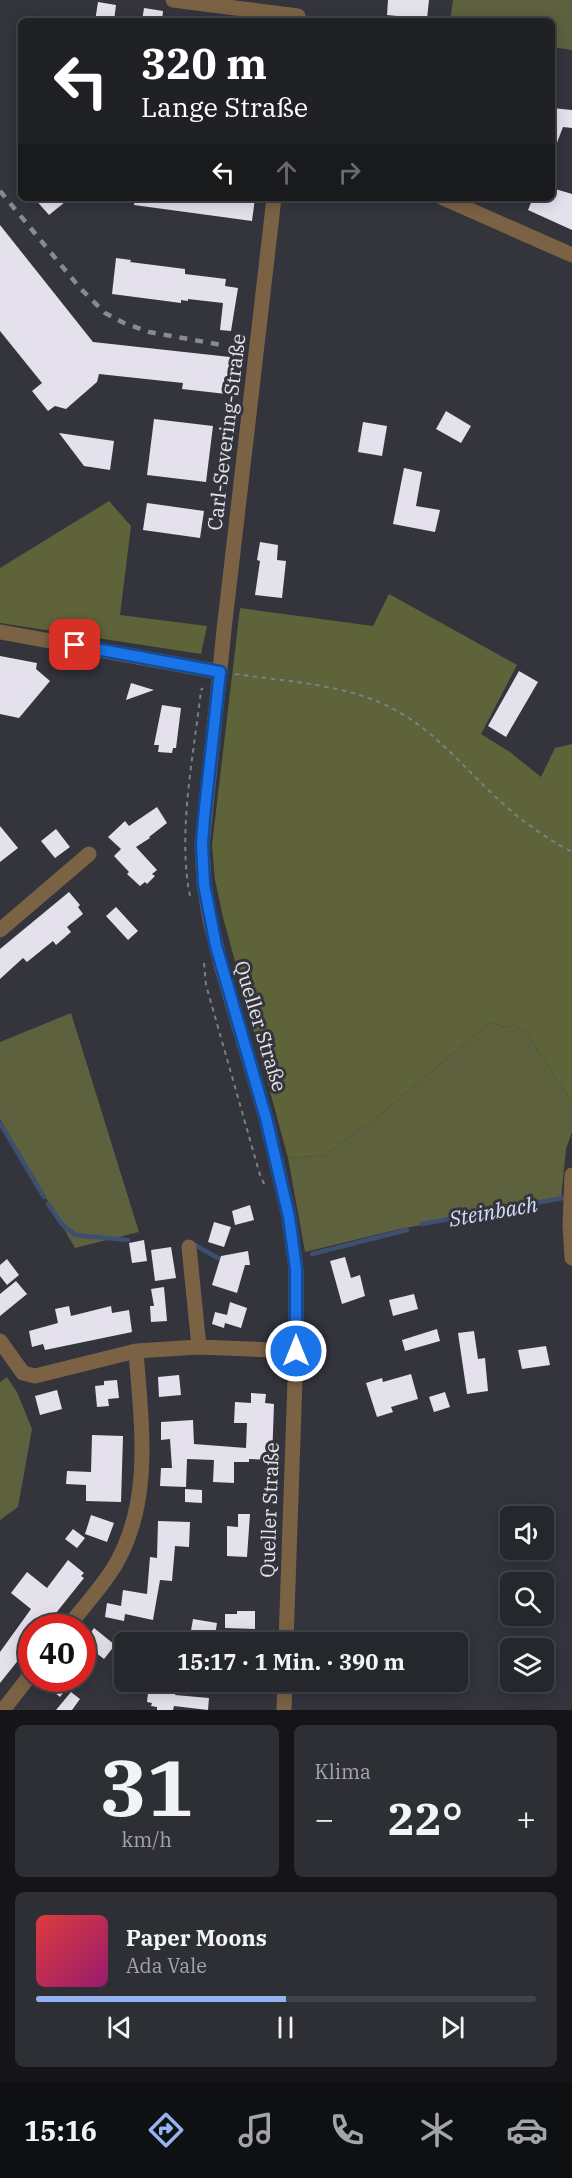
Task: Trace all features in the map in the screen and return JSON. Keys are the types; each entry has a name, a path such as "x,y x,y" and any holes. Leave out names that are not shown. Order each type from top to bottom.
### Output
{"street":[{"path":"172,0 298,12"},
{"name":"Carl-Severing-Straße","path":"220,672 274,201"},
{"path":"450,201 572,255"},
{"path":"0,632 220,672"},
{"name":"Queller Straße","path":"220,672 202,844 204,884 216,946 259,1089 289,1217 296,1269 296,1351 286,1632"},
{"path":"0,930 89,854"},
{"path":"572,1175 570,1226 572,1258"},
{"path":"189,1247 199,1347"},
{"path":"0,1341 22,1373 35,1376 136,1351 199,1347 296,1351"},
{"path":"78,1614 116,1564 129,1538 137,1512 143,1454 136,1351"},
{"path":"3,1710 18,1691"},
{"path":"284,1710 285,1692"}],"path":[{"path":"220,672 319,686 364,696 398,711 436,738 501,802 541,835 572,852"}],"green space":[{"path":"453,0 572,0 572,50 555,47 555,18 450,18"},
{"path":"109,501 131,526 120,615 207,626 201,654 0,623 0,568"},
{"path":"389,594 517,665 481,734 510,752 541,777 555,748 572,744 572,1102 526,1032 515,1025 505,1027 490,1022 377,1117 325,1155 288,1158 215,880 212,845 240,608 373,626"},
{"path":"71,1013 139,1232 75,1248 0,1119 0,1042"},
{"path":"490,1022 505,1027 515,1025 526,1032 572,1102 572,1132 566,1149 561,1199 400,1229 305,1252 288,1158 325,1155 377,1117"},
{"path":"7,1377 17,1392 32,1429 18,1507 0,1520 0,1382"}],"building":[{"path":"388,0 429,0 427,18 387,15"},
{"path":"98,2 116,5 114,18 95,18"},
{"path":"144,8 163,11 162,18 142,18"},
{"path":"555,108 572,110 572,128 563,127 555,148"},
{"path":"555,189 572,194 572,230 528,210 532,201 555,201"},
{"path":"37,201 66,201 49,215"},
{"path":"135,201 255,201 252,221 134,205"},
{"path":"0,225 93,342 230,357 226,394 182,389 183,383 99,374 97,382 66,409 55,406 48,411 32,391 42,383 0,331"},
{"path":"116,258 185,269 185,274 226,279 225,286 238,288 231,331 220,330 223,303 188,299 188,301 181,300 181,303 112,294"},
{"path":"446,411 471,426 461,443 436,429"},
{"path":"154,419 213,426 206,482 147,475"},
{"path":"363,422 387,426 382,456 358,452"},
{"path":"59,433 114,441 110,470 84,466"},
{"path":"404,468 422,472 416,506 440,510 435,532 393,524"},
{"path":"147,503 204,511 200,538 143,530"},
{"path":"260,542 278,545 277,560 286,561 282,598 255,595"},
{"path":"0,656 37,663 36,669 50,681 19,718 0,714"},
{"path":"519,671 538,682 506,737 488,726"},
{"path":"131,683 154,690 126,700"},
{"path":"162,705 181,708 176,748 173,748 172,753 158,752 159,745 154,745"},
{"path":"157,807 167,823 136,847 157,870 152,874 155,876 147,884 145,882 140,886 127,874 129,872 114,856 121,849 108,837 125,821 129,826"},
{"path":"0,826 18,848 0,862"},
{"path":"56,829 70,847 55,858 41,841"},
{"path":"69,892 80,905 78,907 83,914 67,927 71,932 56,945 53,941 27,962 23,958 0,979 0,949"},
{"path":"116,907 138,931 128,940 106,916"},
{"path":"250,1205 254,1220 235,1225 232,1211"},
{"path":"214,1222 231,1227 224,1247 208,1242"},
{"path":"144,1240 147,1261 132,1263 129,1243"},
{"path":"171,1247 176,1278 155,1281 151,1250"},
{"path":"248,1251 250,1265 245,1265 237,1293 212,1285 221,1256"},
{"path":"345,1257 351,1278 360,1275 365,1296 342,1304 330,1261"},
{"path":"7,1259 19,1275 7,1285 0,1276 0,1265"},
{"path":"16,1281 27,1294 0,1316 0,1294"},
{"path":"164,1287 167,1321 151,1322 150,1306 154,1306 151,1289"},
{"path":"414,1294 418,1309 393,1316 389,1300"},
{"path":"230,1302 247,1308 241,1328 225,1323 224,1328 212,1324 215,1312 227,1315"},
{"path":"69,1306 71,1316 111,1306 112,1313 129,1310 132,1332 45,1350 43,1344 32,1347 29,1331 58,1323 55,1309"},
{"path":"437,1329 440,1341 405,1351 402,1340"},
{"path":"474,1331 478,1359 485,1358 488,1391 467,1394 458,1333"},
{"path":"546,1346 550,1365 522,1369 518,1350"},
{"path":"411,1374 418,1399 391,1407 393,1412 377,1417 366,1383 382,1378 383,1382"},
{"path":"179,1375 181,1395 159,1397 158,1377"},
{"path":"117,1380 119,1398 108,1399 109,1406 97,1407 95,1386 104,1385 104,1381"},
{"path":"57,1390 62,1409 40,1415 35,1396"},
{"path":"445,1392 450,1407 434,1412 429,1397"},
{"path":"251,1393 266,1394 265,1403 274,1404 272,1460 249,1459 249,1462 234,1462 234,1483 213,1482 214,1460 187,1459 186,1487 160,1486 161,1468 172,1468 170,1439 161,1440 161,1422 193,1420 194,1444 246,1448 247,1423 234,1423 235,1402 251,1403"},
{"path":"92,1435 123,1436 121,1502 86,1501 86,1485 66,1484 67,1471 91,1472"},
{"path":"185,1489 202,1490 202,1503 185,1502"},
{"path":"238,1514 250,1514 247,1557 227,1556 227,1526 238,1527"},
{"path":"91,1515 114,1523 107,1542 85,1534"},
{"path":"158,1521 190,1522 189,1547 175,1546 172,1581 160,1580 153,1620 125,1614 124,1621 105,1617 107,1603 121,1606 123,1590 147,1594 150,1557 157,1558"},
{"path":"73,1529 85,1538 77,1548 65,1539"},
{"path":"68,1560 84,1573 81,1576 84,1578 55,1614 27,1614 31,1609 11,1593 27,1572 47,1588"},
{"path":"237,1611 255,1611 255,1629 225,1628 225,1614 237,1614"},
{"path":"193,1619 217,1623 216,1632 191,1632"},
{"path":"18,1627 18,1660 0,1683 0,1652"},
{"path":"96,1630 114,1644 104,1659 96,1653"},
{"path":"54,1692 64,1692 60,1697"},
{"path":"71,1692 80,1699 72,1710 56,1710"},
{"path":"176,1692 175,1695 209,1698 208,1710 174,1706 173,1710 157,1710 157,1707 151,1706 152,1703 147,1702 148,1693"}],"waterway":[{"name":"Steinbach","path":"0,1123 44,1197"},
{"name":"Steinbach","path":"422,1224 563,1198"},
{"name":"Steinbach","path":"48,1204 62,1224 75,1235 128,1240"},
{"name":"Steinbach","path":"312,1254 407,1230"},
{"name":"Steinbach","path":"195,1245 218,1258"}],"railway":[{"path":"0,191 80,288 105,313 149,332 222,345"}],"route":[{"path":"75,645 220,672 202,844 204,884 216,946 256,1080 289,1217 296,1269 296,1351"}]}
